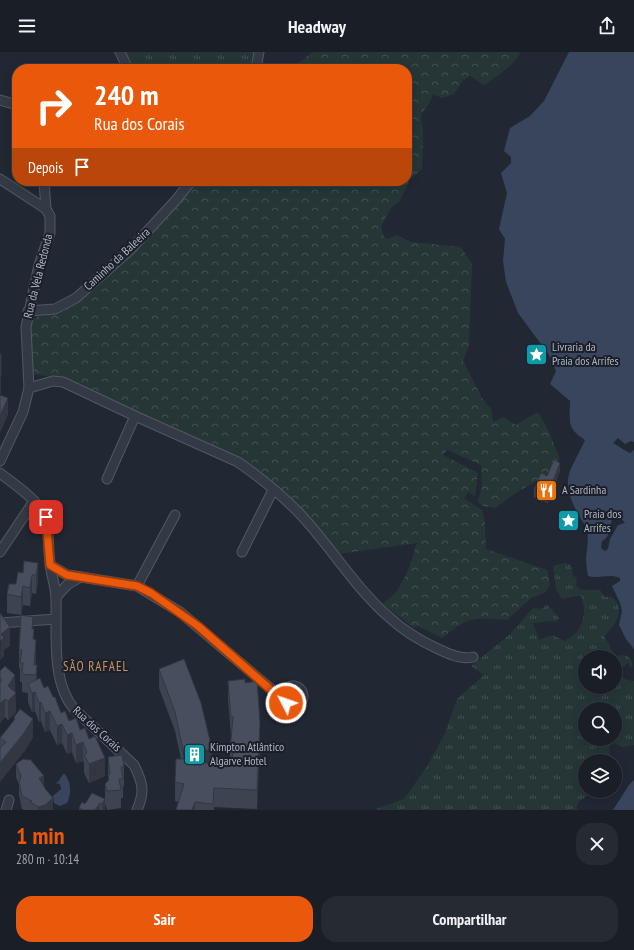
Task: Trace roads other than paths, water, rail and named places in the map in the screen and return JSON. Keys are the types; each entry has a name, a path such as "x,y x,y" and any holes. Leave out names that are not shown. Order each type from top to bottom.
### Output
{"street":[{"path":"120,52 126,64"},
{"path":"257,64 259,52"},
{"path":"0,100 12,104"},
{"path":"0,179 46,209"},
{"name":"Rua da Vela Redonda","path":"0,461 24,412 29,388 26,327 28,312 39,265 50,233 50,216 46,209 44,186"},
{"name":"Caminho da Baleeira","path":"28,312 55,309 76,298 130,250 187,186"},
{"path":"29,388 54,381 63,382 238,462 274,490 302,516 370,598 390,619 413,635 442,651 460,657 473,658"},
{"path":"107,479 135,416"},
{"name":"Rua dos Corais","path":"0,473 34,501 46,517 50,565 56,597 59,675 67,700 134,765 140,776 143,796 137,810"},
{"path":"242,552 274,490"},
{"path":"0,552 34,501"},
{"path":"137,586 175,515"},
{"path":"50,565 67,575 137,586 180,612 284,700"},
{"path":"56,597 68,584 81,577"},
{"path":"0,623 56,619"},
{"path":"6,810 9,800"}],"water":[{"path":"569,52 634,52 634,442 631,441 625,444 618,438 613,443 630,453 634,450 634,649 626,639 619,625 622,611 612,586 620,581 620,578 612,576 588,576 586,560 588,541 587,530 572,502 568,483 571,468 585,440 575,432 570,424 570,401 550,384 556,371 549,355 518,313 506,282 503,261 505,239 499,229 507,193 501,173 511,163 511,157 504,151 510,128 530,116 544,101","holes":["612,516 619,516 625,523 618,525 610,539 608,549 605,551 601,548 602,541 609,533"]},
{"path":"64,773 69,784 70,795 67,803 60,806 54,803 53,796 61,789 60,784 55,783 58,782"},
{"path":"634,780 634,810 613,810 622,798 629,785"}],"place":[{"name":"Livraria da Praia dos Arrifes","path":"536,354"},
{"name":"A Sardinha","path":"547,490"},
{"name":"Praia dos Arrifes","path":"568,521"},
{"name":"Kimpton Atlântico Algarve Hotel","path":"194,754"}],"district":[{"name":"SÃO RAFAEL","path":"96,666"}]}
